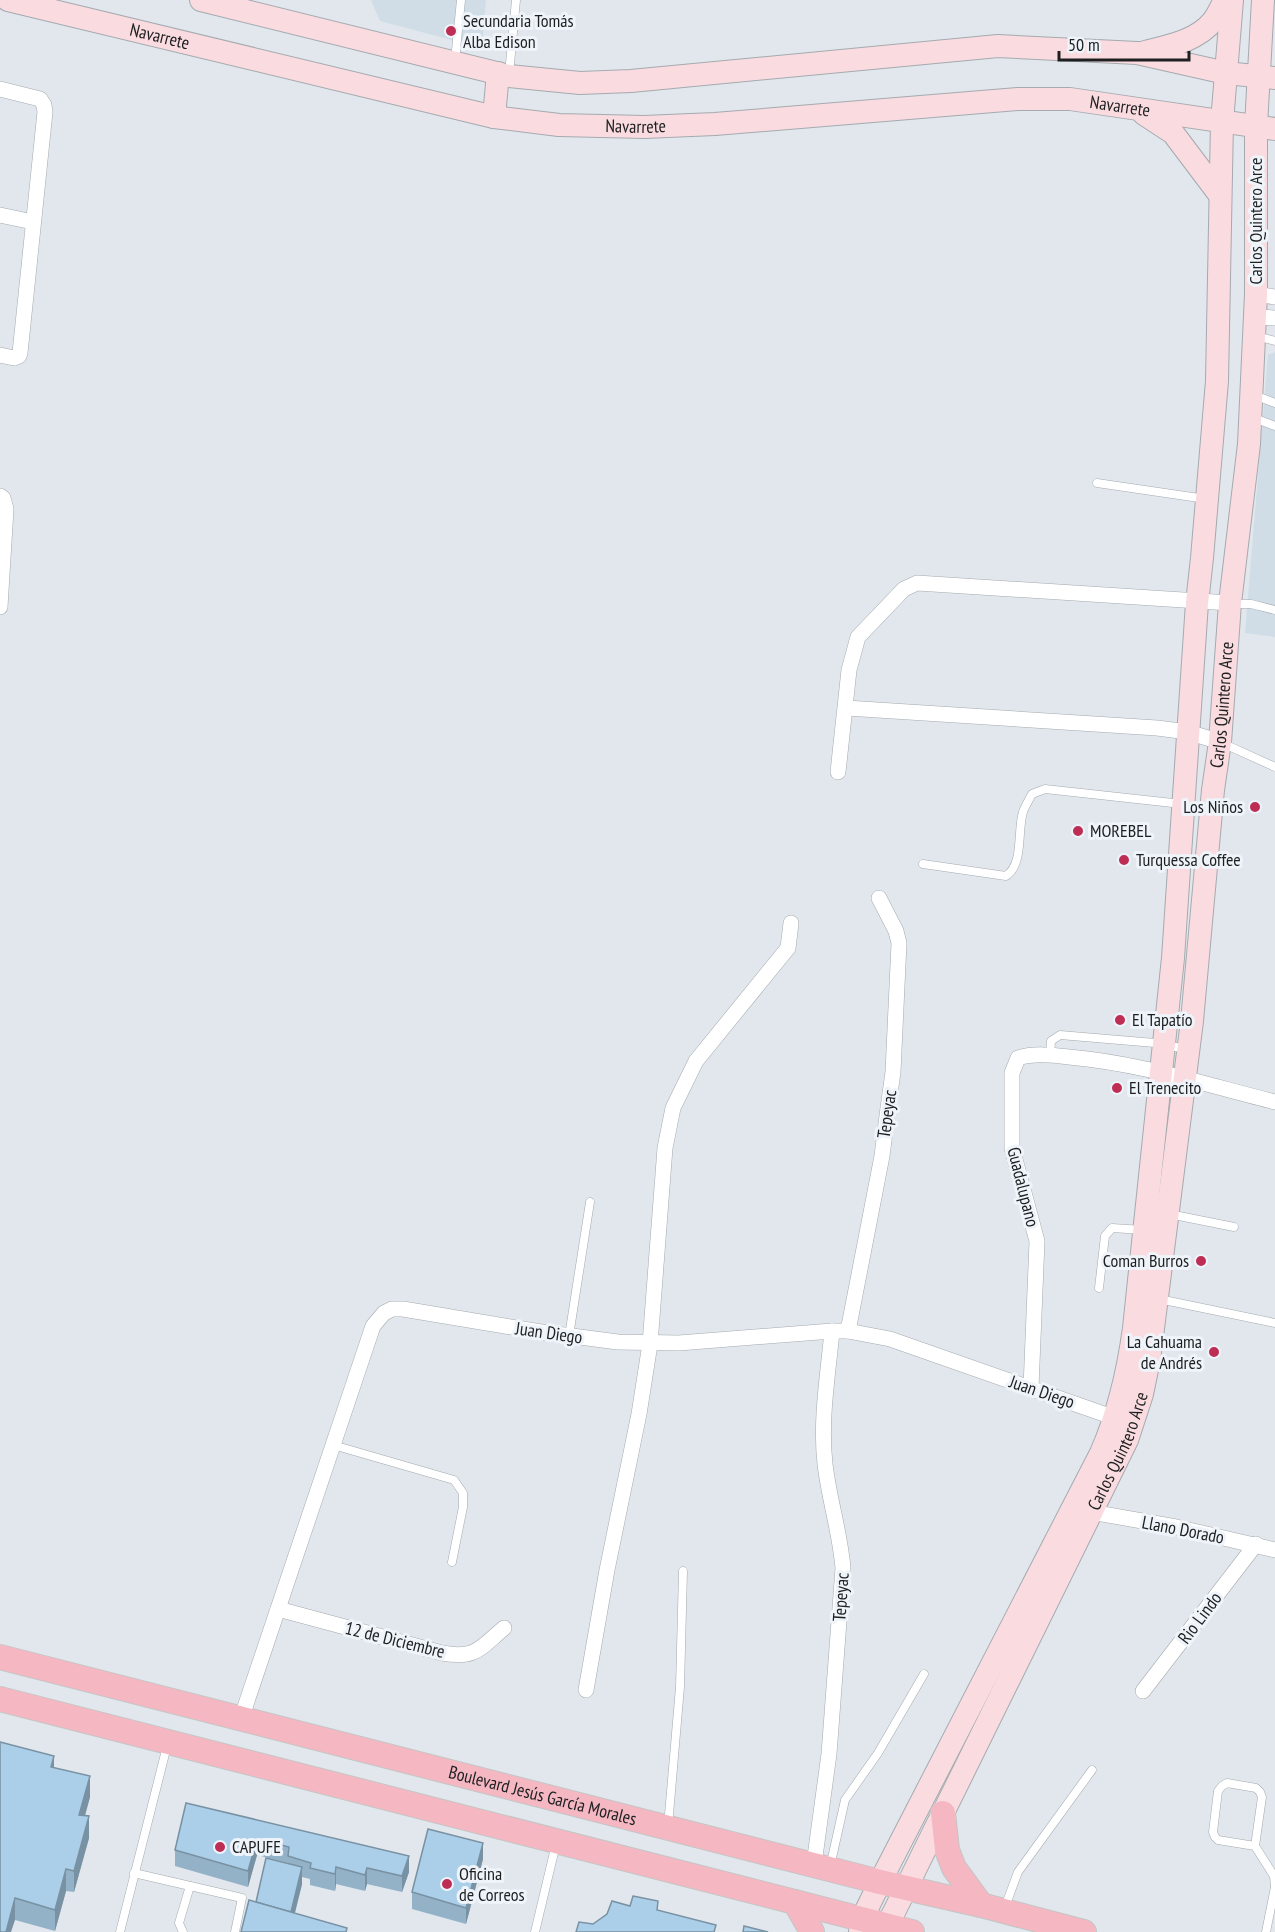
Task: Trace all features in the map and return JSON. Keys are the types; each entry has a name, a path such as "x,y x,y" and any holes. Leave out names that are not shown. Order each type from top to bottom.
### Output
{"main road":[{"name":"Navarrete","path":"8,0 494,117 559,125 644,127 1018,99 1070,99 1266,127"},
{"path":"201,0 504,74 580,82 631,81 998,46 1058,47 1137,53 1226,73 1267,77"},
{"path":"1137,53 1172,45 1192,37 1212,22 1225,0"},
{"name":"Carlos Quintero Arce","path":"873,1927 906,1888 943,1813 1000,1673 1101,1453 1124,1421 1173,958 1197,603 1217,381 1219,194 1222,122 1232,0"},
{"name":"Carlos Quintero Arce","path":"873,1927 880,1882 1091,1512 1124,1421 1144,1383 1158,1299 1185,1079 1213,790 1220,742 1230,603 1252,394 1265,328 1267,77 1263,0"},
{"path":"494,117 504,74"},
{"path":"1138,110 1173,133 1219,194"},
{"name":"Boulevard Jesús García Morales","path":"0,1657 1084,1932"},
{"path":"0,1699 795,1902 873,1927 912,1932"},
{"path":"943,1813 947,1850 954,1868 992,1908"},
{"path":"795,1902 812,1932"}],"street":[{"path":"0,88 40,99 44,105 21,353 17,358 0,355"},
{"path":"0,215 33,222"},
{"path":"0,496 3,498 6,509 0,607"},
{"path":"838,772 849,669 858,637 904,589 917,583 1197,603 1230,603"},
{"path":"846,708 1157,728 1188,732 1220,742"},
{"name":"Tepeyac","path":"848,1331 882,1156 893,1072 899,944 896,931 879,898"},
{"path":"586,1690 607,1570 639,1414 650,1344 665,1148 673,1108 696,1060 788,948 791,923"},
{"name":"Guadalupano","path":"1031,1388 1037,1241 1012,1148 1012,1073 1018,1058 1050,1055 1092,1059 1160,1072 1275,1102"},
{"name":"Juan Diego","path":"241,1719 373,1326 384,1313 392,1310 415,1310 569,1336 650,1344 848,1331 890,1340 1124,1421"},
{"name":"Tepeyac","path":"822,1866 843,1568 841,1543 825,1466 823,1437 832,1331"},
{"name":"Llano Dorado","path":"1091,1512 1256,1544 1275,1550"},
{"name":"Rio Lindo","path":"1143,1691 1256,1544"},
{"name":"12 de Diciembre","path":"278,1609 460,1656 474,1653 504,1628"}],"lane":[{"path":"455,62 461,0"},
{"path":"504,74 516,0"},
{"path":"1252,394 1275,403"},
{"path":"1251,417 1275,426"},
{"path":"1097,483 1207,499"},
{"path":"1230,603 1251,604 1275,610"},
{"path":"1220,742 1275,767"},
{"path":"923,864 1006,876 1012,872 1016,861 1023,812 1032,794 1045,789 1184,804"},
{"path":"1050,1055 1051,1041 1060,1035 1164,1044 1188,1050"},
{"path":"569,1336 590,1202"},
{"path":"1168,1214 1234,1227"},
{"path":"1099,1288 1105,1236 1109,1230 1112,1228 1144,1230"},
{"path":"1158,1299 1275,1323"},
{"path":"333,1446 454,1480 463,1493 463,1507 452,1562"},
{"path":"668,1827 680,1687 683,1571"},
{"path":"822,1866 845,1800 878,1753 924,1674"},
{"path":"120,1932 168,1741"},
{"path":"992,1908 1092,1770"},
{"path":"1255,1846 1218,1840 1215,1837 1213,1832 1218,1791 1227,1783 1256,1788 1262,1797 1255,1846 1274,1876 1275,1887 1266,1932"},
{"path":"535,1932 557,1840"},
{"path":"134,1873 242,1898 235,1932"},
{"path":"183,1932 180,1923 190,1886"}],"shaded area":[{"name":"Secundaria Tomás Alba Edison","path":"371,0 486,0 482,48 380,21"},
{"path":"1275,352 1275,637 1245,633 1268,355"}],"building":[{"path":"0,1742 54,1756 51,1767 90,1776 79,1815 89,1816 74,1871 66,1869 55,1910 15,1898 6,1932 0,1932"},
{"path":"186,1803 409,1856 402,1876 367,1868 365,1875 336,1867 335,1874 310,1868 311,1863 288,1856 289,1847 257,1839 248,1871 175,1850"},
{"name":"Oficina de Correos","path":"428,1829 483,1843 466,1908 412,1892"},
{"path":"266,1858 302,1867 291,1912 256,1902"},
{"path":"633,1896 658,1901 657,1910 716,1925 714,1932 576,1932 579,1922 593,1924 607,1914 612,1901 630,1906"},
{"path":"249,1900 347,1928 346,1932 241,1932"},
{"path":"744,1926 768,1932 743,1932"}],"place":[{"name":"Secundaria Tomás Alba Edison","path":"451,31"},
{"name":"Los Niños","path":"1255,807"},
{"name":"MOREBEL","path":"1078,831"},
{"name":"Turquessa Coffee","path":"1124,860"},
{"name":"El Tapatío","path":"1120,1020"},
{"name":"El Trenecito","path":"1117,1088"},
{"name":"Coman Burros","path":"1201,1261"},
{"name":"La Cahuama de Andrés","path":"1214,1352"},
{"name":"CAPUFE","path":"220,1847"},
{"name":"Oficina de Correos","path":"447,1884"}]}
